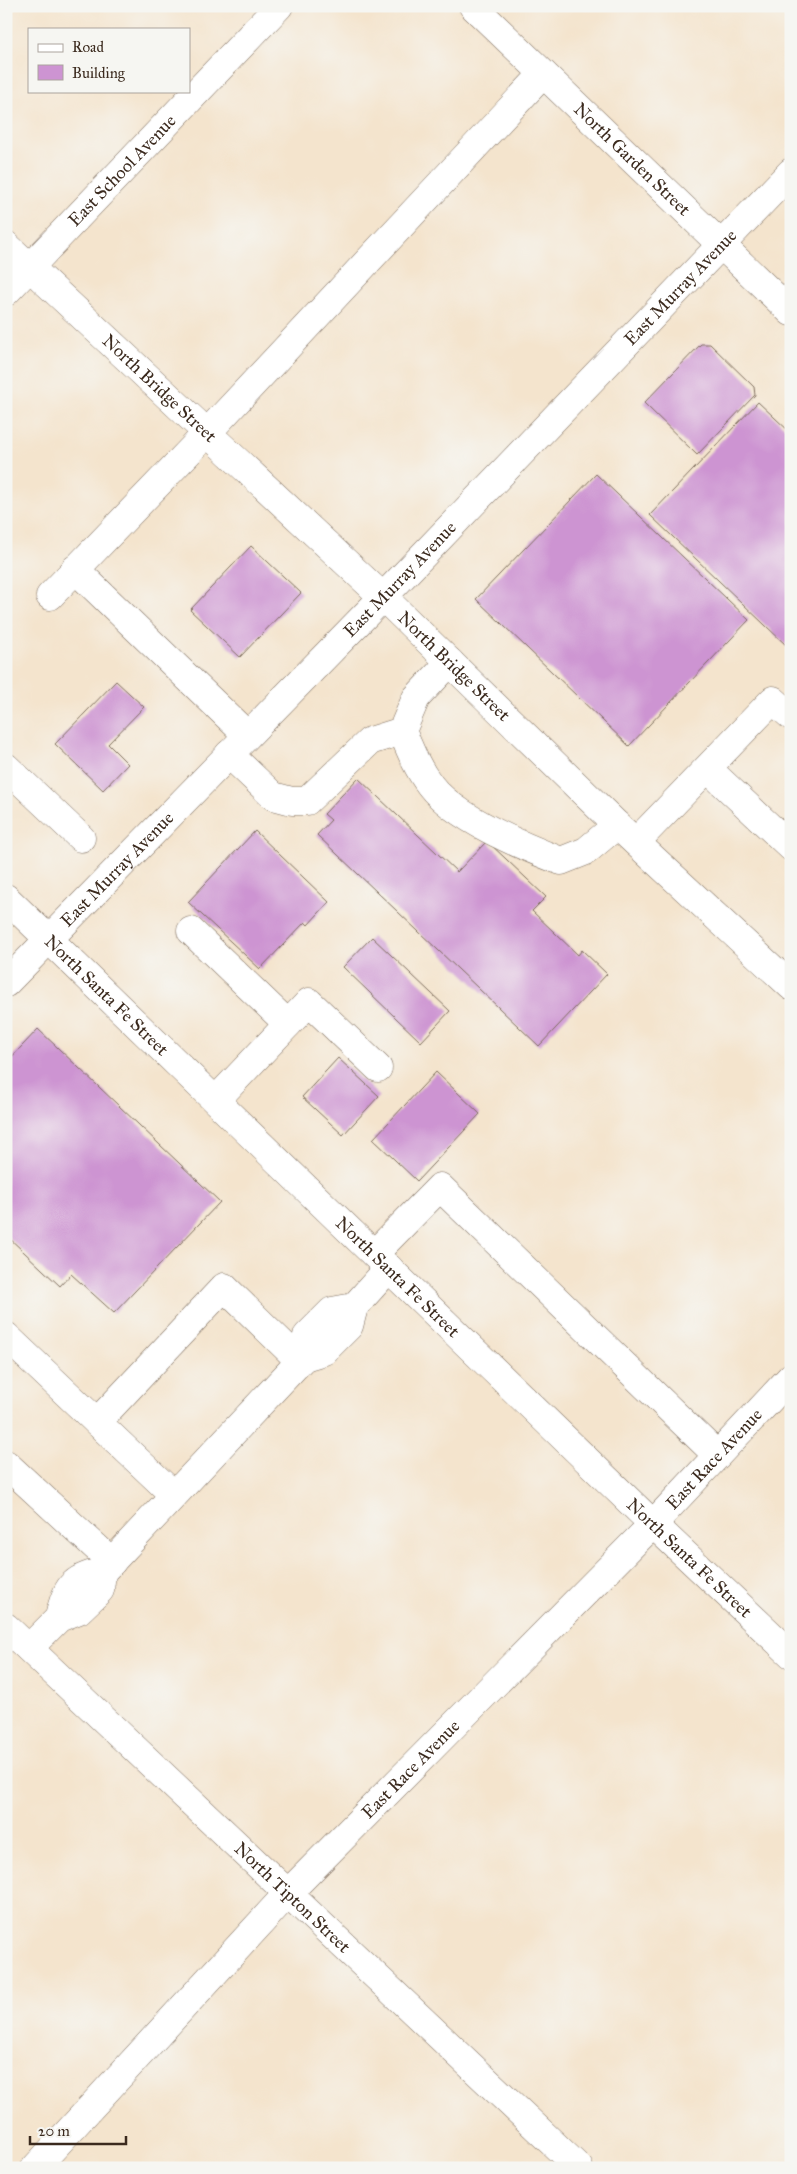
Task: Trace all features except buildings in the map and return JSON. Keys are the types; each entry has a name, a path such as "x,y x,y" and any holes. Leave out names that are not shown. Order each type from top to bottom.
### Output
{"street":[{"name":"East School Avenue","path":"6,292 279,6"},
{"name":"North Garden Street","path":"473,6 791,312"},
{"path":"50,596 207,433 543,74"},
{"name":"East Murray Avenue","path":"6,983 383,597 791,172"},
{"name":"North Bridge Street","path":"6,245 383,597 626,833 791,986"},
{"path":"74,570 238,744 273,796 292,801 307,801 370,742 402,730"},
{"path":"450,662 416,698 402,730 414,762 431,786 460,812 532,850 561,861 626,833 708,769 773,700 791,716"},
{"path":"6,767 81,838"},
{"path":"708,769 791,847"},
{"name":"North Santa Fe Street","path":"6,898 653,1524 791,1654"},
{"path":"191,931 288,1024"},
{"path":"216,1100 309,1002 378,1068"},
{"path":"29,1648 59,1618 64,1595 84,1575 107,1567 302,1359 307,1336 332,1311 354,1307 382,1261 440,1187 717,1455"},
{"path":"97,1422 224,1287 302,1359"},
{"path":"6,1336 174,1495"},
{"name":"East Race Avenue","path":"35,2168 289,1892 653,1524 791,1377"},
{"path":"6,1464 107,1567"},
{"name":"North Tipton Street","path":"6,1627 289,1892 579,2168"}]}
